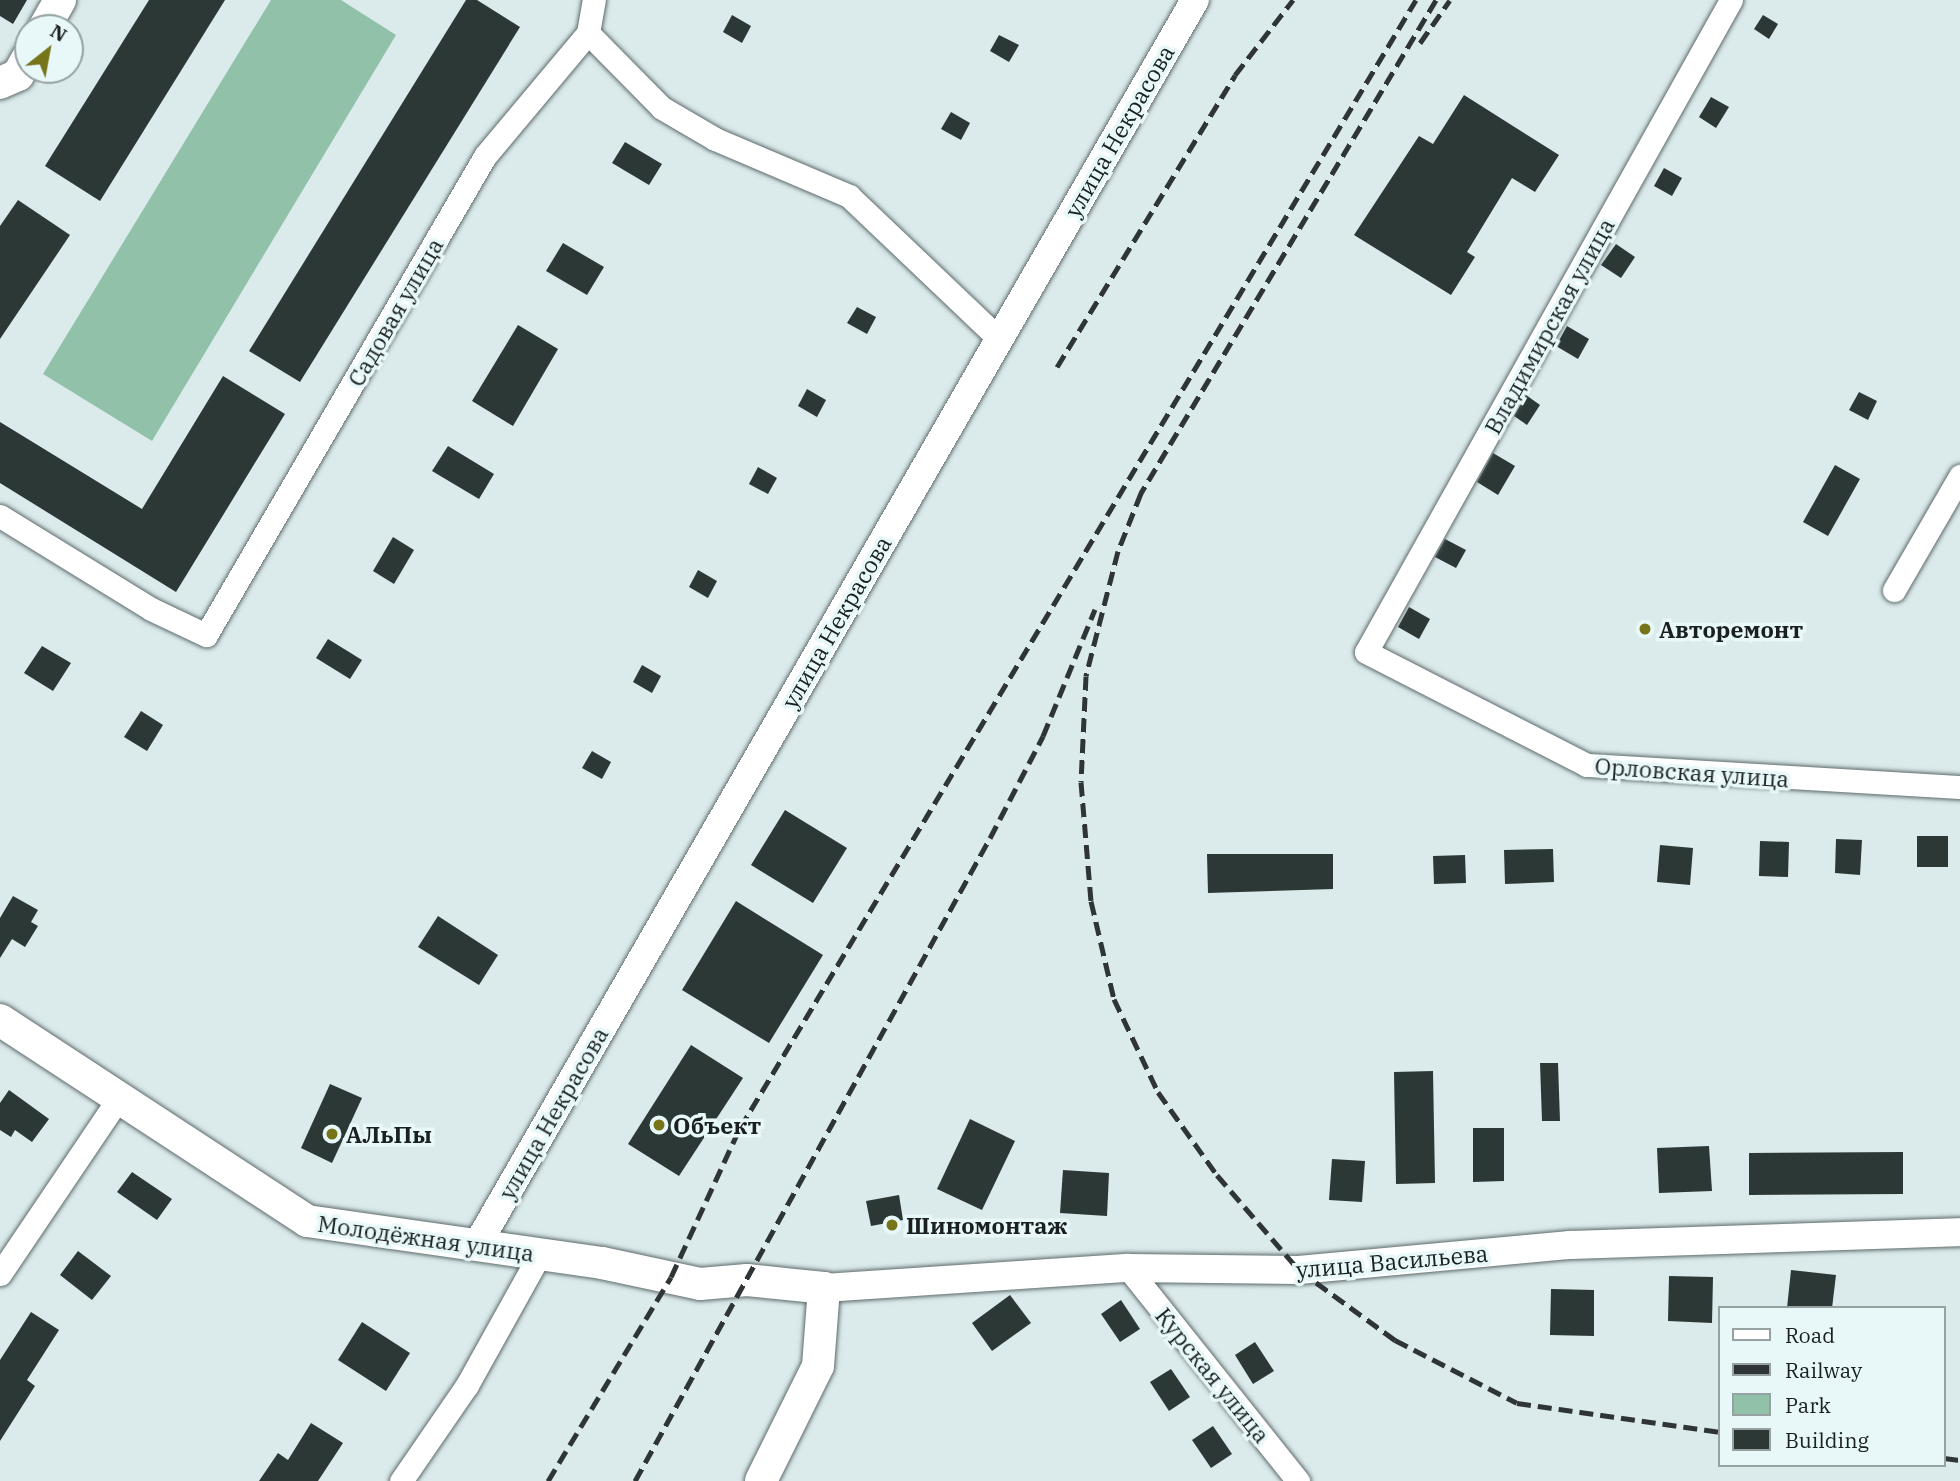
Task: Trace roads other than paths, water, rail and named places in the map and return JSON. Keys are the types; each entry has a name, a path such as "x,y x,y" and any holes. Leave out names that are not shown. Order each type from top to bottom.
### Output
{"main road":[{"name":"Молодёжная улица","path":"0,1020 307,1221 540,1254 700,1284 747,1280 824,1288"},
{"path":"771,1476 818,1366 824,1288"}],"street":[{"name":"Садовая улица","path":"0,516 150,609 206,635 485,156 588,33 594,0"},
{"name":"улица Некрасова","path":"477,1245 1195,0"},
{"name":"Владимирская улица","path":"1366,652 1731,0"},
{"path":"588,33 662,108 715,139 849,197 999,339"},
{"path":"1894,590 1960,476"},
{"name":"Орловская улица","path":"1366,652 1587,765 1960,788"},
{"path":"0,1274 118,1099"},
{"name":"улица Васильева","path":"824,1288 1128,1268 1299,1270 1570,1245 1960,1232"},
{"path":"401,1481 467,1385 540,1254"},
{"name":"Курская улица","path":"1128,1268 1298,1481"}],"railway":[{"path":"1057,367 1235,75 1293,0"},
{"path":"548,1481 671,1277 740,1128 1416,0"},
{"path":"1436,0 1141,493 1118,551 1086,676 1081,782 1091,901 1114,999 1158,1092 1217,1175 1299,1270 1395,1340 1517,1403 1718,1432"},
{"path":"1420,43 1450,0"},
{"path":"635,1481 990,838 1043,736 1095,609"},
{"path":"1946,1458 1960,1460"}],"place":[{"name":"Авторемонт","path":"1645,629"},
{"name":"Объект","path":"659,1125"},
{"name":"АЛьПы","path":"332,1134"},
{"name":"Шиномонтаж","path":"892,1225"}]}
